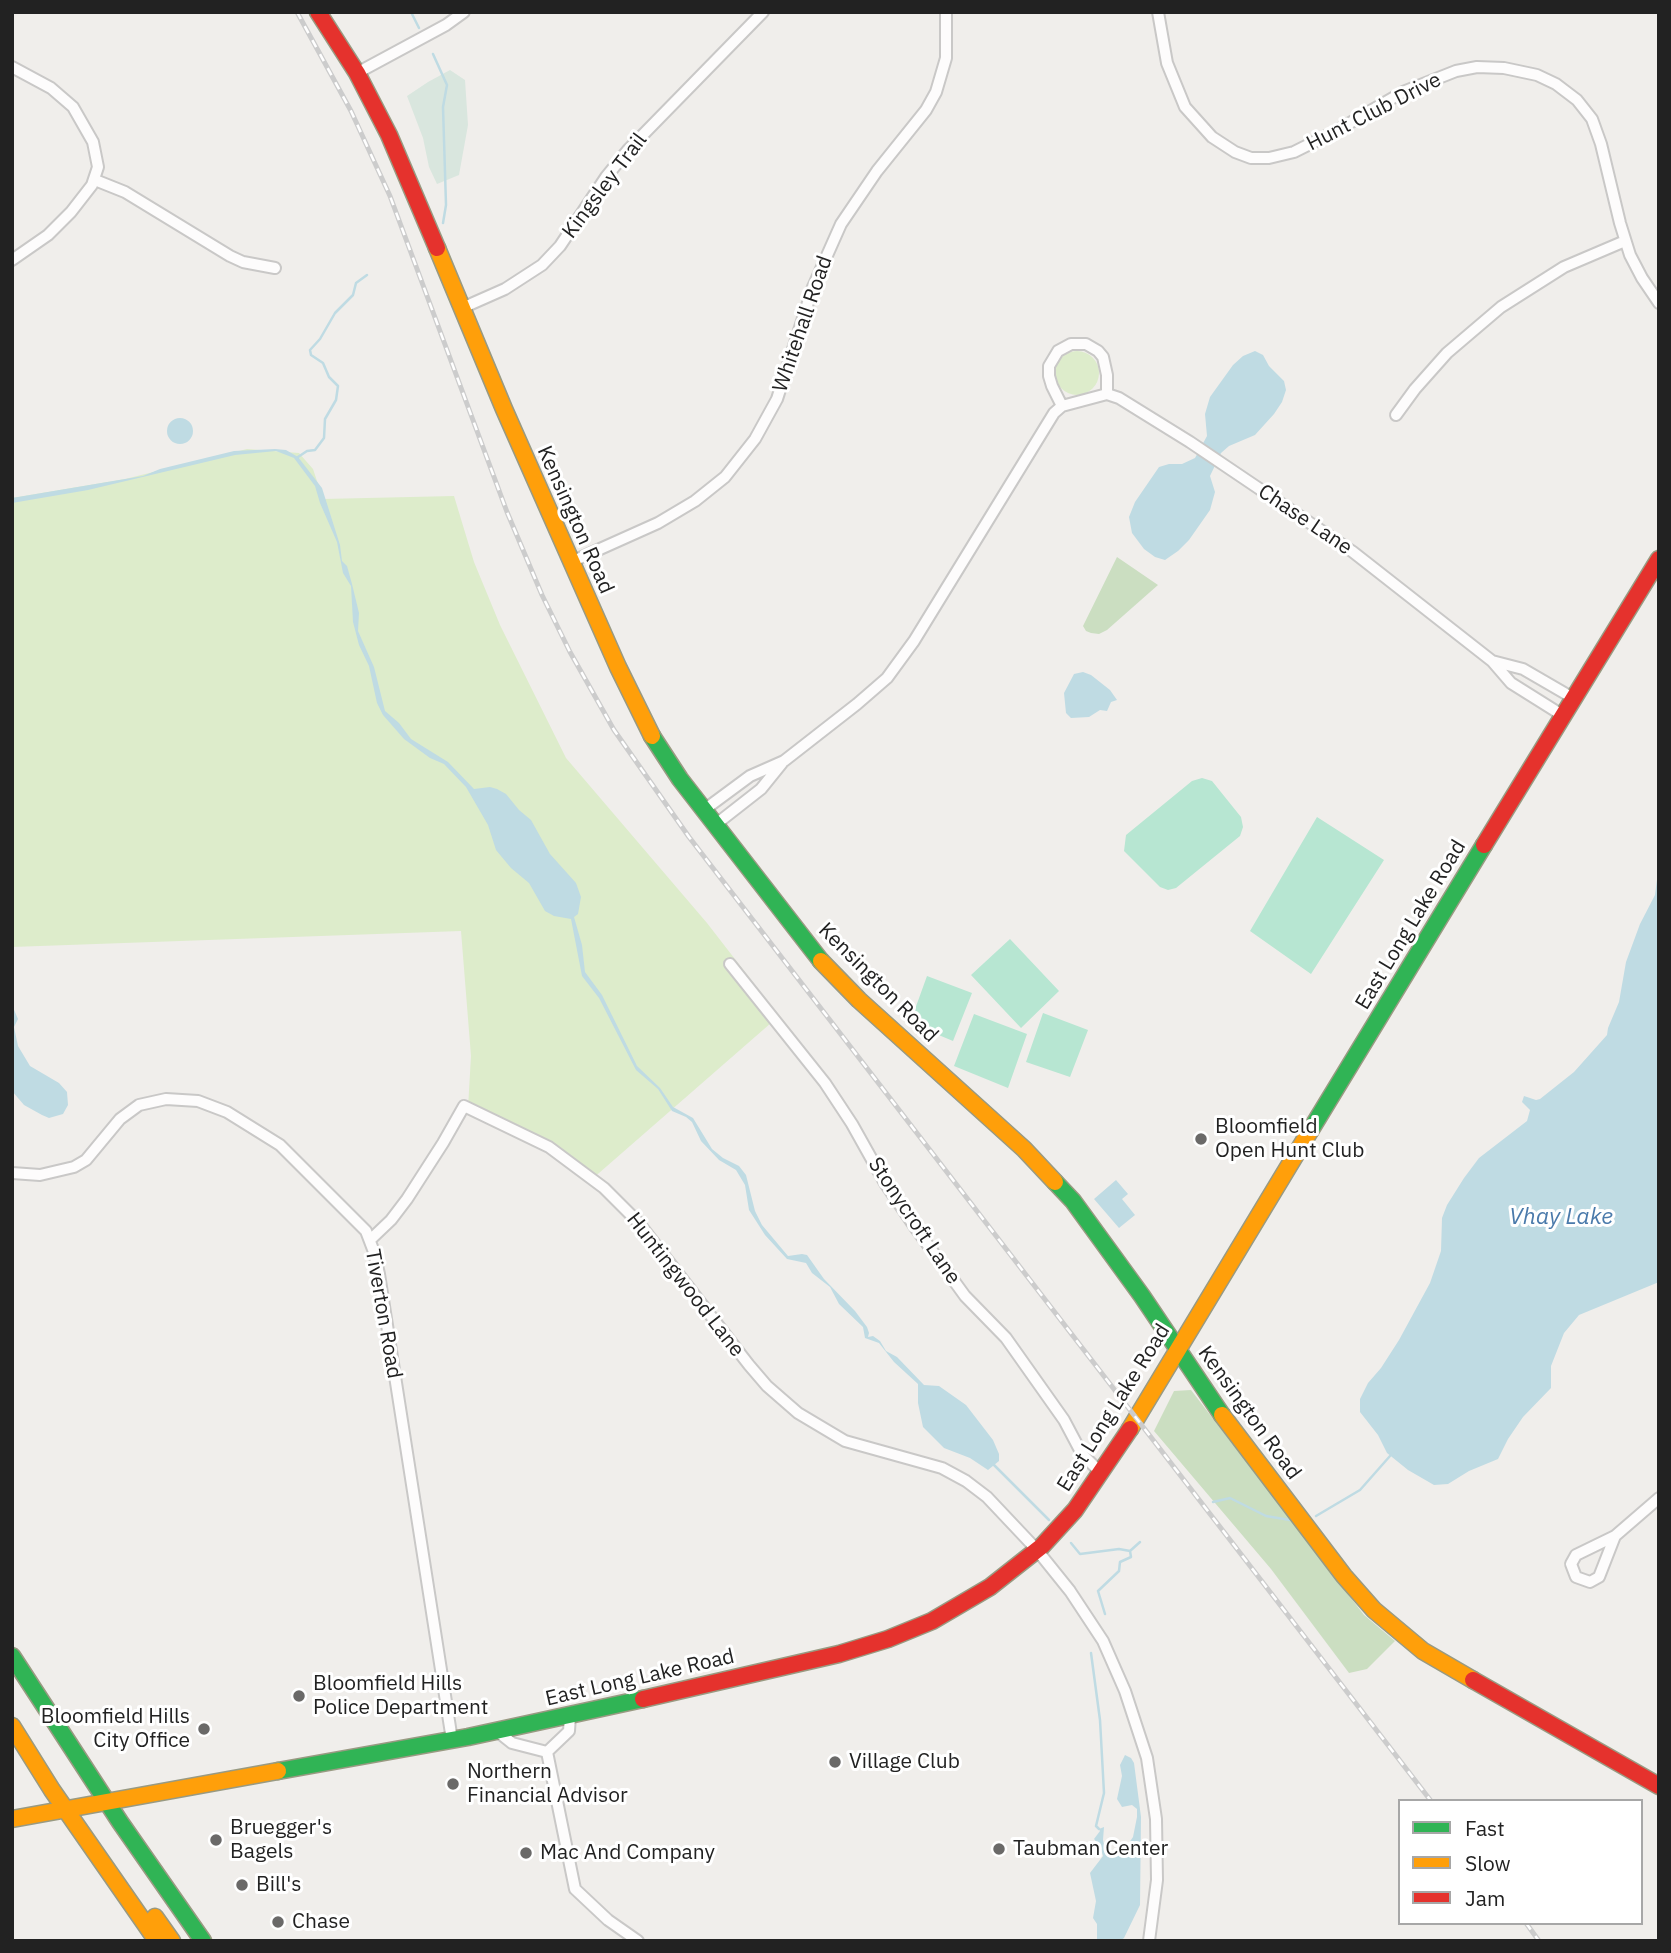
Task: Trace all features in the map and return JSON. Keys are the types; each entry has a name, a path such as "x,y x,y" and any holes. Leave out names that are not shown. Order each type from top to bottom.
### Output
{"main road":[{"name":"Kensington Road","path":"318,12 357,73 401,161 571,562 649,732 664,757 704,810 825,966 1015,1141 1058,1185 1097,1234 1227,1422 1345,1576 1387,1623 1423,1651 1659,1786"},
{"name":"East Long Lake Road","path":"12,1819 452,1740 806,1662 888,1639 932,1621 961,1606 1016,1568 1076,1510 1130,1428 1659,559"},
{"path":"12,1656 108,1803 204,1941"},
{"path":"12,1726 157,1941"},
{"path":"121,1888 147,1906 172,1941"}],"street":[{"path":"357,73 440,29 464,12"},
{"name":"Kingsley Trail","path":"462,308 517,282 552,256 606,177 628,150 762,12"},
{"name":"Whitehall Road","path":"571,562 658,523 701,497 725,477 755,439 777,399 813,287 842,224 877,171 926,110 936,92 946,58 946,12"},
{"name":"Hunt Club Drive","path":"1158,12 1167,64 1185,107 1219,142 1251,158 1269,158 1294,152 1403,92 1456,71 1477,67 1504,68 1547,79 1572,95 1592,119 1601,144 1625,241 1642,278 1659,303"},
{"path":"12,67 51,88 73,107 85,125 96,151 98,167 95,180 82,201 55,229 12,260"},
{"path":"95,180 125,192 230,256 243,262 275,268"},
{"path":"1396,415 1447,353 1501,307 1564,267 1625,241"},
{"path":"715,824 761,789 784,761 872,692 899,663 1054,413 1062,406 1107,394 1107,374 1103,357 1086,344 1071,344 1058,351 1049,366 1052,386 1062,406"},
{"name":"Chase Lane","path":"1107,394 1119,398 1190,442 1373,566 1492,661 1511,682 1563,715"},
{"name":"Chase Lane","path":"1492,661 1523,669 1573,698"},
{"path":"704,810 750,776 784,761"},
{"name":"Stonycroft Lane","path":"730,964 775,1017 830,1090 916,1230 961,1292 1006,1338 1064,1420 1082,1454 1101,1473"},
{"name":"Tiverton Road","path":"12,1173 40,1175 74,1167 86,1160 120,1119 139,1105 166,1099 198,1101 227,1112 280,1145 366,1231 387,1320 452,1740"},
{"name":"Huntingwood Lane","path":"370,1240 391,1220 407,1199 464,1106 488,1117 549,1147 604,1188 638,1222 767,1386 798,1413 845,1441 928,1462 954,1474 987,1497 1037,1550"},
{"path":"1615,1536 1598,1577 1590,1582 1576,1577 1571,1564 1576,1555 1615,1536 1659,1498"},
{"path":"1037,1550 1079,1604 1102,1641 1125,1691 1145,1749 1154,1794 1158,1836 1156,1895 1149,1941"},
{"path":"547,1752 569,1731 570,1716"},
{"path":"497,1731 512,1743 547,1752"},
{"path":"547,1752 575,1889 591,1907 638,1941"}],"green space":[{"path":"1077,351 1093,357 1099,373 1093,389 1077,395 1061,389 1055,373 1061,357"},
{"path":"247,449 299,453 313,469 323,499 454,496 474,562 500,625 566,758 707,923 779,1016 591,1180 569,1161 468,1108 471,1056 461,931 12,947 12,498 125,479"},
{"path":"1117,557 1158,585 1107,630 1099,634 1091,633 1083,626"},
{"path":"1202,778 1212,781 1241,817 1243,827 1240,836 1176,888 1168,890 1160,887 1124,851 1126,835 1192,781"},
{"path":"1317,817 1384,860 1311,974 1250,931"},
{"path":"1010,939 1059,991 1021,1028 971,975"},
{"path":"927,976 972,993 953,1041 910,1023"},
{"path":"1043,1013 1088,1030 1070,1077 1026,1062"},
{"path":"974,1014 1027,1034 1008,1088 954,1066"},
{"path":"1191,1390 1364,1615 1395,1641 1367,1669 1349,1673 1271,1569 1154,1431 1174,1391"}],"shaded area":[{"path":"450,70 465,80 468,125 459,175 437,184 407,96"}],"water":[{"path":"1255,351 1263,355 1269,366 1284,381 1286,390 1282,402 1255,435 1229,446 1221,453 1210,476 1215,492 1210,510 1189,540 1165,560 1155,557 1144,549 1132,533 1129,517 1135,502 1159,467 1182,464 1195,458 1207,436 1205,414 1210,397 1233,365 1243,356"},
{"path":"180,418 189,422 193,431 189,440 180,444 171,440 167,431 171,422"},
{"path":"286,450 298,457 322,488 340,545 342,561 347,566 352,584 359,613 358,631 374,667 385,711 411,739 448,762 474,789 497,789 506,794 531,820 550,854 576,883 581,897 578,914 574,917 582,945 585,972 602,995 637,1066 660,1088 673,1107 693,1118 712,1149 739,1166 746,1175 755,1211 762,1225 788,1256 807,1255 824,1279 867,1327 868,1337 873,1336 880,1341 886,1351 897,1357 924,1385 939,1386 966,1405 993,1440 999,1454 999,1461 988,1470 970,1458 944,1448 923,1427 918,1403 918,1384 894,1362 879,1343 865,1338 863,1327 839,1304 830,1287 812,1273 806,1263 787,1259 765,1235 749,1210 745,1185 736,1170 719,1160 701,1141 692,1122 672,1111 658,1089 636,1070 599,998 582,976 571,919 554,916 545,911 529,883 511,868 496,850 488,825 466,787 444,764 430,758 404,739 383,715 377,703 369,666 359,645 353,622 351,586 343,573 337,542 315,486 294,458 276,451 235,455 88,490 12,503 12,498 143,476 160,469 234,451"},
{"path":"1083,672 1110,690 1117,700 1111,702 1107,711 1100,710 1089,717 1071,718 1066,713 1064,693 1074,674"},
{"name":"Vhay Lake","path":"1659,864 1659,1282 1579,1315 1564,1333 1551,1366 1551,1388 1523,1417 1498,1459 1469,1471 1448,1484 1434,1485 1408,1470 1387,1453 1378,1435 1360,1412 1360,1399 1368,1383 1399,1340 1430,1283 1441,1251 1442,1218 1464,1178 1479,1158 1527,1121 1530,1110 1522,1102 1524,1096 1540,1099 1574,1072 1607,1035 1619,1002 1626,962 1640,924 1655,895"},
{"path":"12,1005 18,1019 14,1027 18,1046 30,1066 59,1083 67,1092 68,1105 63,1114 49,1118 42,1115 24,1105 12,1091"},
{"path":"1116,1180 1128,1194 1122,1199 1135,1215 1119,1228 1094,1199"},
{"path":"1125,1755 1134,1763 1141,1817 1140,1905 1124,1938 1120,1941 1097,1941 1097,1924 1093,1918 1096,1901 1090,1873 1103,1856 1094,1839 1099,1829 1104,1827 1106,1855 1122,1853 1133,1837 1137,1817 1137,1809 1132,1805 1122,1807 1117,1799 1122,1776 1120,1765"}],"waterway":[{"path":"411,12 419,28"},
{"path":"433,54 447,85 443,107 446,205 443,223"},
{"path":"298,457 307,451 315,450 324,438 325,419 336,400 338,386 329,377 323,363 311,355 310,350 320,339 335,313 353,295 356,283 367,275"},
{"path":"1316,1516 1360,1490 1390,1456"},
{"path":"994,1465 1049,1520"},
{"path":"1213,1502 1230,1498 1266,1516 1290,1520"},
{"path":"1130,1551 1140,1542"},
{"path":"1071,1543 1080,1554 1119,1549 1130,1551 1131,1557 1120,1562 1119,1571 1098,1591 1105,1614"},
{"path":"1091,1653 1100,1720 1104,1793 1096,1826 1099,1829"}],"railway":[{"path":"297,12 351,111 390,196 507,512 542,595 570,652 614,730 689,837 1429,1799"},
{"path":"1527,1925 1539,1941"}],"traffic: fast":[{"path":"652,736 680,779 821,961"},
{"path":"1310,1131 1484,845"},
{"path":"1055,1182 1073,1201 1142,1296 1222,1415"},
{"path":"12,1656 120,1822 203,1941"},
{"path":"278,1771 468,1737 643,1699"}],"traffic: slow":[{"path":"437,248 504,409 618,667 652,736"},
{"path":"821,961 859,1000 1024,1149 1055,1182"},
{"path":"1130,1429 1310,1131"},
{"path":"1222,1415 1344,1576 1374,1610 1423,1651 1473,1680"},
{"path":"12,1726 52,1790 157,1941"},
{"path":"12,1819 278,1771"},
{"path":"155,1917 172,1941"}],"traffic: jam":[{"path":"318,12 357,73 389,135 437,248"},
{"path":"1484,845 1659,559"},
{"path":"643,1699 839,1654 888,1639 932,1621 990,1587 1042,1546 1075,1510 1130,1429"},
{"path":"1473,1680 1659,1786"}],"place":[{"name":"Bloomfield Open Hunt Club","path":"1201,1139"},
{"name":"Bloomfield Hills Police Department","path":"299,1696"},
{"name":"Bloomfield Hills City Office","path":"204,1729"},
{"name":"Village Club","path":"835,1762"},
{"name":"Northern Financial Advisor","path":"453,1784"},
{"name":"Bruegger's Bagels","path":"216,1840"},
{"name":"Taubman Center","path":"999,1849"},
{"name":"Mac And Company","path":"526,1853"},
{"name":"Bill's","path":"242,1885"},
{"name":"Chase","path":"278,1922"}]}
